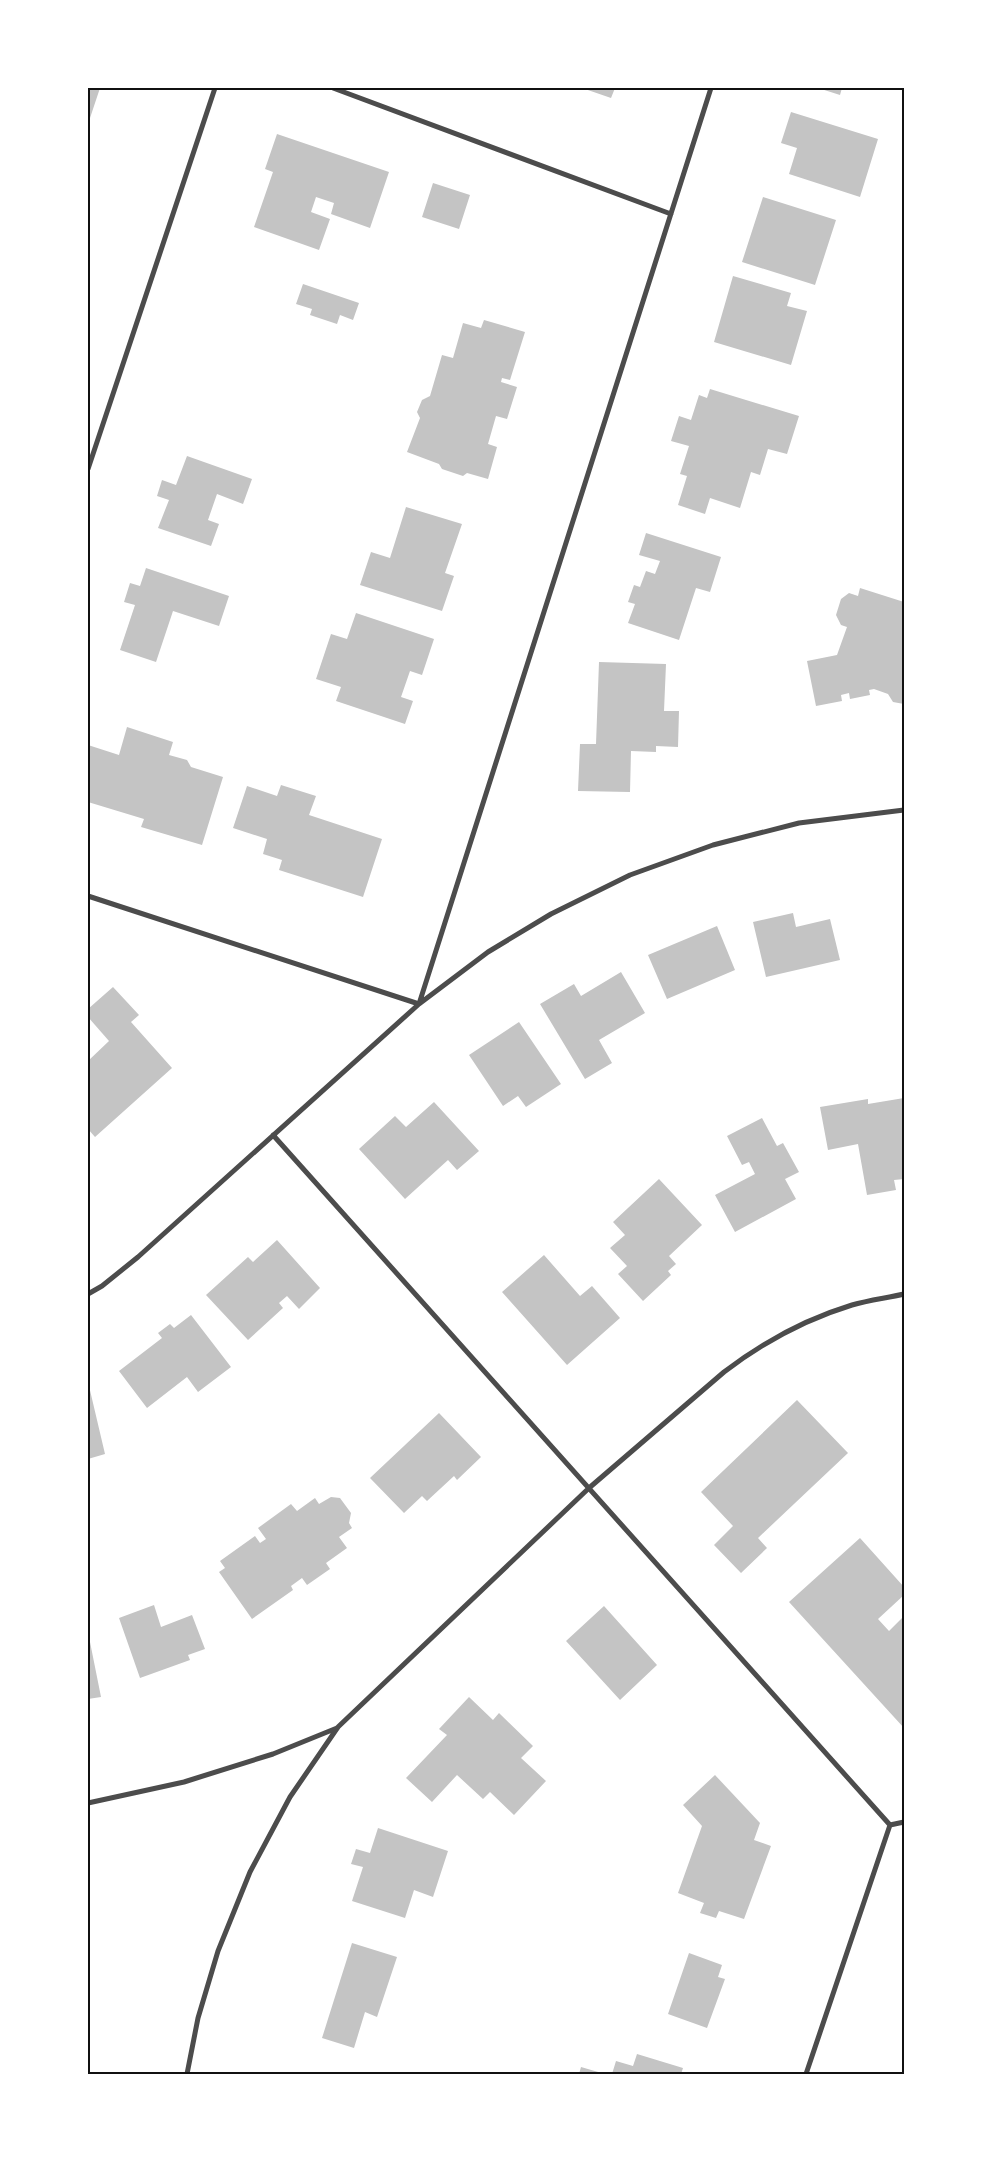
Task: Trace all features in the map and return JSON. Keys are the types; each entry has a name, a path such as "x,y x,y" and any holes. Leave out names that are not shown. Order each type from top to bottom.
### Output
{"street":[{"path":"88,469 215,88"},
{"path":"333,88 671,214"},
{"path":"419,1004 711,88"},
{"path":"88,1294 102,1286 138,1257 419,1004 504,942 551,914 630,875 713,845 799,824 904,810"},
{"path":"88,896 419,1004"},
{"path":"273,1135 890,1825"},
{"path":"187,2073 198,2018 218,1951 250,1872 290,1797 338,1727 588,1488 742,1358 795,1327 852,1305 904,1294"},
{"path":"88,1803 184,1782 273,1754 338,1727"},
{"path":"890,1825 904,1822"},
{"path":"806,2074 890,1825"}],"building":[{"path":"88,88 100,88 88,124"},
{"path":"582,88 615,88 611,98"},
{"path":"818,88 842,88 840,95"},
{"path":"791,112 878,139 860,197 789,174 797,148 781,143"},
{"path":"277,134 389,172 370,228 331,214 334,203 316,197 311,212 330,219 319,250 254,227 273,172 265,169"},
{"path":"433,183 470,195 459,229 422,217"},
{"path":"763,197 836,220 815,285 742,262"},
{"path":"733,276 791,293 787,306 807,311 791,365 714,342"},
{"path":"303,284 359,303 353,320 340,315 337,324 310,315 312,309 296,304"},
{"path":"484,320 525,332 510,380 502,378 501,382 517,387 507,419 496,416 488,444 497,447 488,479 467,473 463,476 442,469 439,464 407,452 420,418 417,412 422,400 430,396 442,355 453,358 463,323 481,328"},
{"path":"710,389 799,416 787,454 768,449 760,475 751,472 740,508 710,498 705,514 678,505 687,476 680,474 689,446 671,441 679,416 691,420 699,395 707,398"},
{"path":"187,456 252,479 243,504 217,494 208,520 219,524 211,546 158,528 169,500 157,496 162,480 176,485"},
{"path":"406,507 462,524 445,573 454,576 442,611 360,585 371,552 390,558"},
{"path":"646,533 721,557 710,592 696,588 679,640 628,623 635,604 628,602 634,585 640,587 646,571 655,574 660,561 639,555"},
{"path":"146,568 229,596 219,626 173,611 156,662 120,650 135,605 124,602 130,583 140,586"},
{"path":"860,588 904,602 904,704 893,702 888,694 874,689 869,690 870,695 850,699 849,693 841,695 842,701 816,706 807,661 837,655 847,627 841,625 836,615 841,599 849,593 858,596"},
{"path":"356,613 434,639 422,675 410,671 401,697 413,701 405,724 336,701 341,687 316,679 331,634 347,639"},
{"path":"599,662 666,664 664,711 679,711 678,747 656,746 656,752 631,751 630,792 578,791 580,744 596,744"},
{"path":"127,727 173,742 169,755 187,760 191,767 223,777 202,845 141,827 144,819 88,802 88,745 119,755"},
{"path":"281,785 316,796 309,815 382,839 363,897 279,870 282,860 263,854 267,839 233,828 247,786 277,796"},
{"path":"793,913 796,927 830,919 840,960 766,977 753,922"},
{"path":"717,926 735,970 667,999 648,955"},
{"path":"621,972 645,1013 599,1040 612,1063 585,1079 540,1004 574,984 581,996"},
{"path":"113,987 139,1015 131,1022 172,1068 95,1137 88,1129 88,1061 109,1041 88,1017 88,1009"},
{"path":"519,1022 561,1084 526,1107 518,1096 503,1106 469,1055"},
{"path":"904,1098 904,1179 894,1180 896,1190 867,1195 858,1144 828,1150 820,1107 868,1099 868,1104"},
{"path":"434,1102 479,1151 457,1170 448,1160 405,1199 359,1149 395,1116 406,1127"},
{"path":"762,1118 777,1146 783,1143 799,1172 785,1179 796,1199 735,1232 715,1195 755,1174 749,1162 742,1165 727,1136"},
{"path":"659,1179 702,1225 669,1256 676,1264 668,1271 671,1275 643,1301 618,1274 627,1266 610,1248 625,1235 613,1222"},
{"path":"277,1240 320,1288 299,1309 287,1296 279,1303 283,1308 248,1340 206,1295 248,1257 253,1262"},
{"path":"544,1255 580,1296 592,1286 620,1318 567,1365 502,1292"},
{"path":"191,1315 231,1367 198,1392 187,1377 147,1408 119,1371 162,1338 158,1333 170,1324 174,1328"},
{"path":"88,1386 105,1454 88,1459"},
{"path":"797,1400 848,1453 758,1538 767,1548 741,1573 714,1545 733,1526 701,1492"},
{"path":"439,1413 481,1457 457,1480 454,1476 427,1501 422,1496 404,1513 370,1478"},
{"path":"331,1497 340,1498 351,1513 349,1523 352,1528 339,1537 347,1548 326,1563 330,1569 307,1585 302,1578 291,1586 293,1590 252,1619 219,1572 225,1568 220,1561 255,1536 260,1543 266,1539 258,1528 291,1504 297,1511 315,1498 319,1504"},
{"path":"860,1538 904,1587 904,1595 878,1619 889,1631 904,1616 904,1728 789,1602"},
{"path":"154,1605 161,1627 192,1615 205,1649 188,1655 190,1660 140,1678 119,1618"},
{"path":"604,1606 657,1665 620,1700 566,1641"},
{"path":"88,1632 101,1697 88,1699"},
{"path":"469,1697 493,1720 499,1713 533,1746 521,1758 546,1781 514,1815 490,1792 483,1799 457,1775 432,1802 406,1778 447,1735 439,1729"},
{"path":"715,1775 760,1823 754,1840 771,1846 744,1919 719,1911 716,1918 700,1913 704,1903 678,1893 702,1826 683,1805"},
{"path":"378,1828 448,1851 433,1897 414,1890 405,1918 352,1901 363,1867 351,1864 356,1849 370,1853"},
{"path":"352,1943 397,1957 377,2017 365,2012 354,2048 322,2038"},
{"path":"689,1953 722,1965 718,1977 725,1979 707,2028 668,2014"},
{"path":"637,2054 683,2068 681,2074 612,2074 616,2061 633,2066"},
{"path":"581,2067 605,2074 579,2074"}]}
